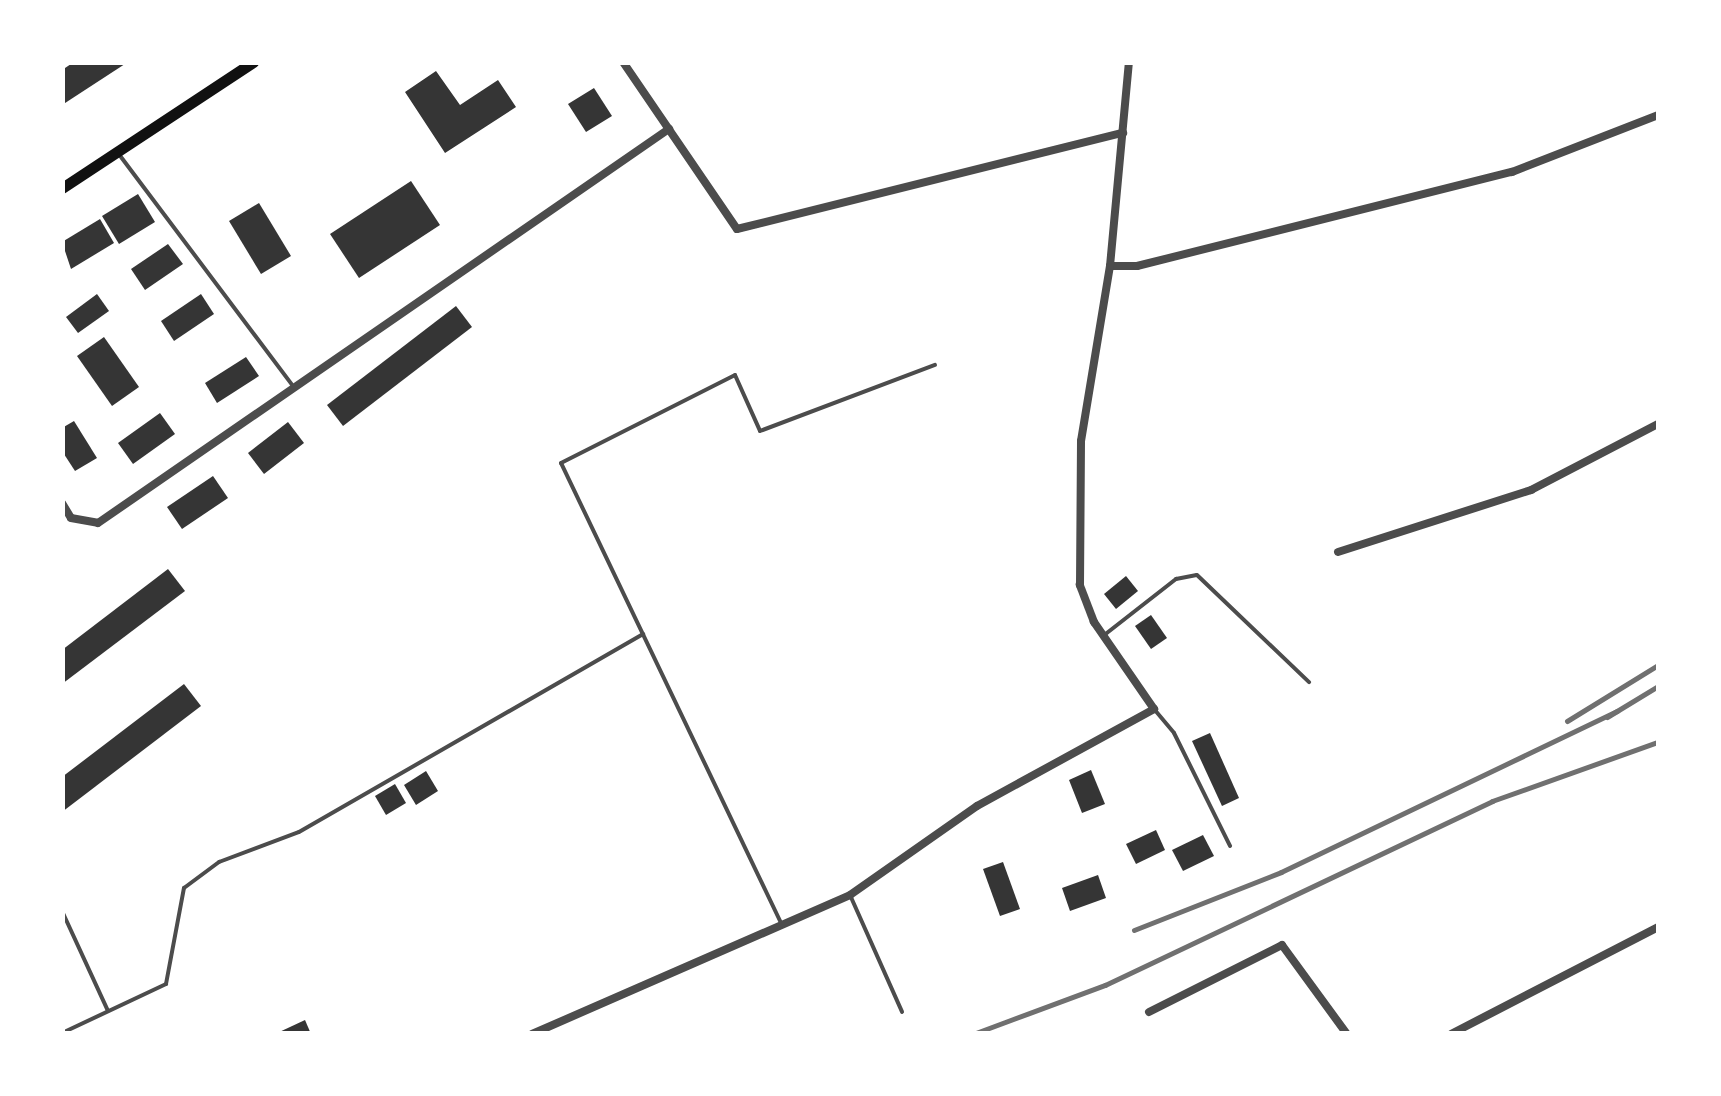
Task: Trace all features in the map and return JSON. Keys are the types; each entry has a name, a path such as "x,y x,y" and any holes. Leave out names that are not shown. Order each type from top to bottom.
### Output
{"main road":[{"path":"64,183 254,62"}],"street":[{"path":"532,1034 850,895 977,806 1154,709 1103,636 1080,585 1081,441 1110,266 1129,62"},
{"path":"624,63 738,230 1124,133"},
{"path":"1110,266 1137,266 1512,172 1658,115"},
{"path":"62,503 71,518 98,523 668,129"},
{"path":"1338,552 1531,490 1658,424"},
{"path":"1452,1034 1658,928"},
{"path":"1149,1012 1282,945 1346,1034"}],"lane":[{"path":"117,152 295,389"},
{"path":"782,924 561,463 736,376 760,431 935,365"},
{"path":"1103,636 1176,578 1197,574 1308,682"},
{"path":"62,1033 166,984 184,888 219,862 299,832 643,634"},
{"path":"1154,709 1174,733 1230,846"},
{"path":"850,895 902,1012"},
{"path":"62,911 108,1012"}],"building":[{"path":"74,62 128,62 62,105 62,70"},
{"path":"436,71 460,105 498,80 516,107 445,153 405,92"},
{"path":"594,88 612,116 586,132 568,104"},
{"path":"411,181 440,225 359,278 330,234"},
{"path":"138,194 155,222 119,244 102,216"},
{"path":"259,203 291,256 261,274 229,221"},
{"path":"100,219 114,243 71,269 62,242"},
{"path":"168,244 183,264 145,290 131,269"},
{"path":"97,294 109,311 78,333 66,317"},
{"path":"201,294 214,314 174,341 161,321"},
{"path":"456,306 472,327 343,426 327,405"},
{"path":"104,337 139,387 112,406 77,356"},
{"path":"246,357 259,376 217,403 205,383"},
{"path":"160,413 175,434 133,464 118,443"},
{"path":"74,421 97,458 75,471 62,451 62,428"},
{"path":"288,422 304,443 264,474 248,453"},
{"path":"213,476 228,498 182,529 167,507"},
{"path":"168,569 185,591 62,684 62,650"},
{"path":"1126,576 1138,591 1116,609 1104,594"},
{"path":"1151,615 1167,638 1151,649 1135,626"},
{"path":"184,684 201,706 62,812 62,777"},
{"path":"1210,733 1239,798 1222,806 1192,741"},
{"path":"1091,770 1105,804 1082,813 1069,780"},
{"path":"426,771 438,791 416,805 404,785"},
{"path":"395,784 406,803 386,815 375,796"},
{"path":"1156,830 1165,850 1136,864 1126,844"},
{"path":"1203,835 1214,856 1183,871 1172,850"},
{"path":"1003,862 1020,909 1000,916 983,869"},
{"path":"1098,875 1106,898 1070,911 1062,888"},
{"path":"305,1020 311,1034 275,1034"}],"railway":[{"path":"1567,721 1658,665"},
{"path":"1607,717 1658,686"},
{"path":"1134,930 1281,872 1617,711"},
{"path":"973,1034 1105,985 1492,801 1658,742"}]}
